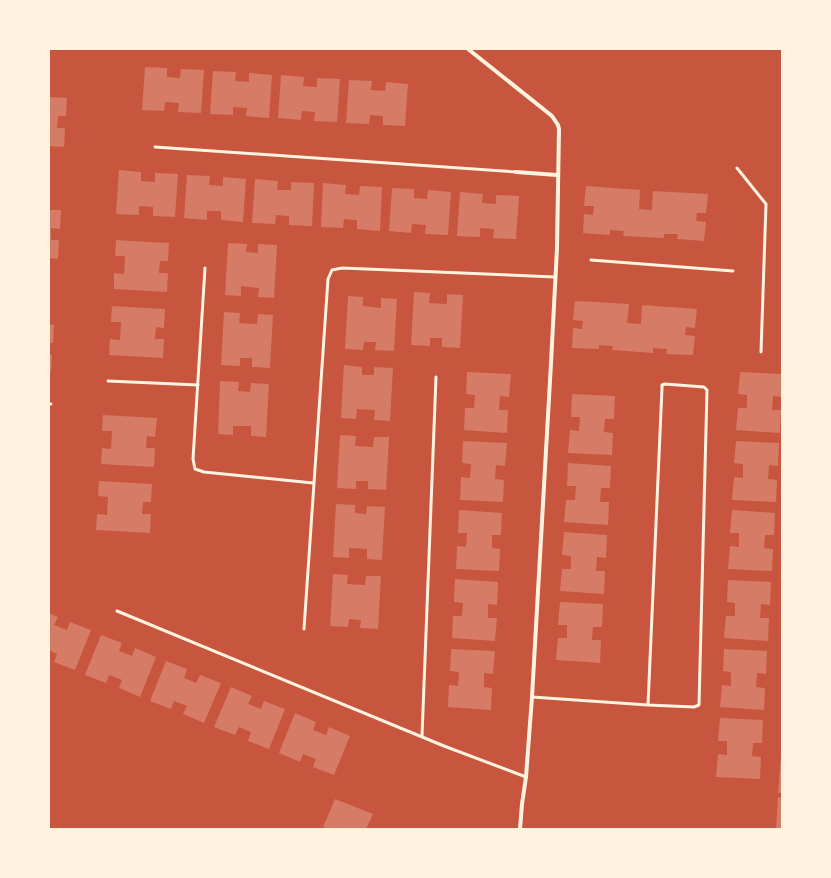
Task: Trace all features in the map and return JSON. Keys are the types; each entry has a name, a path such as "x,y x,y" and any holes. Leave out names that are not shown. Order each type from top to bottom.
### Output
{"street":[{"path":"468,49 539,106 556,121 559,129 557,175 557,248 551,371 532,697 526,777 520,829"},
{"path":"516,172 557,175"}],"lane":[{"path":"155,147 516,172"},
{"path":"737,168 766,204 761,352"},
{"path":"591,260 733,271"},
{"path":"205,268 193,460 195,470 313,483"},
{"path":"304,629 328,280 332,270 342,268 555,277"},
{"path":"422,736 436,377"},
{"path":"108,381 198,385"},
{"path":"532,697 648,705 694,707 699,705 707,390 704,387 662,385 648,705"},
{"path":"117,611 526,777"}],"building":[{"path":"145,67 167,68 167,77 180,78 181,69 204,70 201,113 178,112 179,103 165,102 164,111 142,110"},
{"path":"213,71 236,72 235,81 249,82 249,73 272,75 269,118 246,116 247,108 233,107 233,115 210,114"},
{"path":"281,75 304,77 303,86 317,87 317,78 340,79 337,122 314,121 315,112 302,111 301,120 278,118"},
{"path":"349,80 372,81 371,90 385,91 386,82 408,84 405,126 383,125 383,116 370,115 369,124 346,123"},
{"path":"49,97 67,98 66,116 58,116 57,128 65,128 64,147 49,146"},
{"path":"119,170 141,172 141,181 155,182 155,173 178,174 175,217 153,216 153,207 139,206 139,215 116,214"},
{"path":"187,175 210,176 209,185 223,186 223,177 246,179 243,222 221,220 221,211 207,211 207,220 184,218"},
{"path":"255,179 278,181 277,190 291,190 291,182 314,183 312,226 289,225 289,216 276,215 275,224 252,223"},
{"path":"323,183 346,185 345,194 359,195 360,186 382,187 380,231 357,229 357,220 344,219 343,228 321,227"},
{"path":"586,186 640,190 639,209 652,210 653,191 708,194 706,213 697,213 696,221 706,222 704,241 677,239 678,234 664,234 664,238 623,236 624,231 610,230 610,235 583,233 584,214 593,215 594,206 584,206"},
{"path":"392,188 414,189 414,198 427,199 428,190 451,192 448,235 425,234 426,225 412,224 411,233 389,231"},
{"path":"460,192 483,194 482,203 496,204 496,195 519,196 516,239 493,238 494,229 480,228 480,237 457,236"},
{"path":"49,210 61,210 60,229 51,228 51,240 59,240 58,259 49,258"},
{"path":"116,240 169,243 168,261 160,261 159,273 168,273 167,292 114,289 114,273 124,274 125,256 115,256"},
{"path":"228,243 247,244 246,252 258,253 258,244 277,245 274,298 258,297 259,288 241,286 241,296 225,295"},
{"path":"414,292 430,293 429,303 447,304 447,294 463,295 460,348 442,347 442,338 430,338 430,346 411,345"},
{"path":"348,296 363,297 363,306 381,308 381,298 397,299 394,351 375,350 376,342 364,342 363,350 345,349"},
{"path":"575,301 629,304 627,323 641,324 642,305 697,309 695,328 686,327 685,335 695,336 693,355 666,354 667,349 653,348 653,353 612,350 613,346 599,345 599,349 572,348 573,328 582,329 583,321 573,320"},
{"path":"112,306 165,309 164,328 156,327 155,339 164,339 163,358 109,355 110,339 120,340 121,322 111,322"},
{"path":"224,312 240,313 239,323 257,324 258,314 273,315 270,368 252,367 252,358 240,358 240,366 221,365"},
{"path":"49,324 54,325 53,343 49,343"},
{"path":"49,355 52,355 51,373 49,373"},
{"path":"344,365 362,367 362,375 374,375 374,367 393,368 390,421 374,420 375,410 357,409 356,419 341,418"},
{"path":"467,372 511,374 509,397 500,396 499,410 508,410 507,433 464,430 465,408 474,408 475,395 466,394"},
{"path":"740,372 782,374 782,397 773,396 772,410 781,410 780,433 736,430 738,408 747,408 747,395 738,394"},
{"path":"220,381 239,382 238,391 250,392 251,383 269,384 266,437 251,436 251,426 233,426 233,435 218,434"},
{"path":"572,394 615,396 614,419 605,419 604,432 613,433 612,455 568,453 570,430 579,431 580,417 571,417"},
{"path":"103,415 157,418 155,437 147,436 146,448 155,448 154,467 101,464 102,448 111,449 112,431 102,431"},
{"path":"340,435 356,436 355,446 373,447 374,437 389,437 386,490 368,489 368,481 356,481 356,489 337,488"},
{"path":"463,441 507,443 505,466 496,465 495,479 504,480 503,502 460,500 461,477 470,478 471,464 462,463"},
{"path":"736,441 779,443 778,466 769,465 768,479 777,480 776,502 732,500 734,477 743,478 743,464 734,463"},
{"path":"568,463 611,466 610,488 601,488 600,502 609,502 608,525 564,522 566,500 575,500 576,486 567,486"},
{"path":"99,481 152,484 151,502 143,502 142,514 151,514 150,533 96,530 97,514 107,515 108,497 98,496"},
{"path":"336,504 355,505 355,513 366,514 367,506 385,507 382,560 367,559 367,549 349,548 349,558 333,557"},
{"path":"459,510 502,513 501,535 492,535 492,548 500,549 499,571 456,569 457,546 466,547 467,533 458,533"},
{"path":"732,510 775,513 774,535 765,535 764,548 773,549 772,571 728,569 730,546 739,547 739,533 730,533"},
{"path":"564,532 607,535 606,558 597,557 596,571 605,571 604,594 560,591 562,569 571,569 571,556 562,555"},
{"path":"333,574 348,575 347,584 365,585 366,576 381,576 378,629 360,628 361,620 349,619 348,627 330,626"},
{"path":"455,579 498,582 497,605 488,604 488,618 497,618 495,641 452,638 453,616 462,616 463,603 454,602"},
{"path":"728,580 771,582 770,605 761,604 760,618 769,618 768,641 724,638 726,616 735,616 735,603 727,602"},
{"path":"560,602 603,604 602,627 593,627 592,640 601,640 600,663 556,660 558,638 567,638 567,625 558,625"},
{"path":"49,613 58,617 54,625 67,630 70,622 91,630 75,670 54,662 57,654 49,650"},
{"path":"101,635 122,643 119,651 132,656 135,648 156,657 140,697 119,688 122,680 109,675 106,683 85,675"},
{"path":"451,649 495,651 493,674 484,673 484,687 492,688 491,710 448,707 449,685 458,686 459,672 450,671"},
{"path":"724,649 767,651 766,674 757,673 756,687 765,688 764,710 720,707 722,685 731,686 731,672 723,671"},
{"path":"166,661 187,669 184,678 196,683 200,675 221,683 204,723 183,714 187,706 174,701 171,709 150,701"},
{"path":"231,687 252,696 248,704 261,709 264,701 285,709 269,749 248,741 251,732 239,727 235,735 214,727"},
{"path":"295,713 316,722 313,730 326,735 329,727 350,736 334,775 313,767 316,759 303,754 300,762 279,753"},
{"path":"720,718 763,720 762,743 753,743 752,756 761,757 760,779 716,777 718,754 727,755 727,741 718,741"},
{"path":"781,755 782,793 778,793"},
{"path":"778,797 782,798 782,829 776,829"},
{"path":"335,799 373,814 366,829 329,829 323,827"}]}
